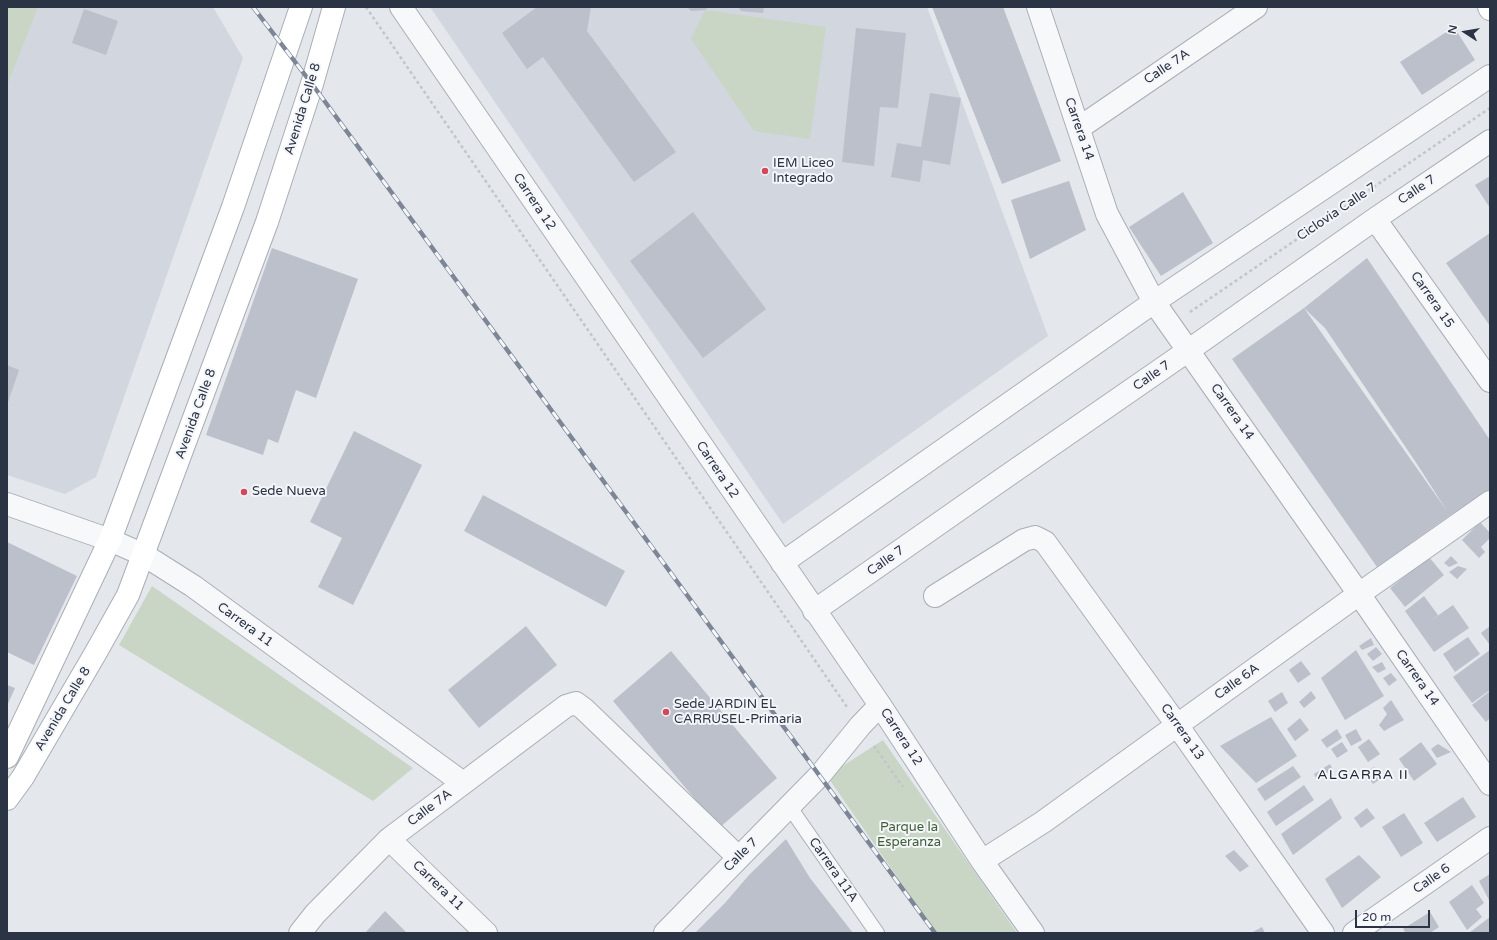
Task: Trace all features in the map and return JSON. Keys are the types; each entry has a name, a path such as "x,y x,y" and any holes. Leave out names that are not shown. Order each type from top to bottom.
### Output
{"main road":[{"name":"Avenida Calle 8","path":"7,757 110,540 233,207 301,7"},
{"name":"Avenida Calle 8","path":"7,799 23,777 128,595 267,222 312,84 334,7"}],"street":[{"name":"Carrera 12","path":"401,7 814,611 880,705 982,861 1033,933"},
{"name":"Carrera 14","path":"1038,7 1107,214 1154,302 1189,350 1490,784"},
{"name":"Calle 7A","path":"1079,128 1256,7"},
{"path":"782,563 1154,302 1490,76"},
{"name":"Calle 7","path":"814,611 1375,219 1490,141"},
{"name":"Carrera 15","path":"1375,219 1490,381"},
{"name":"Calle 6A","path":"982,861 1043,822 1359,594 1490,502"},
{"name":"Carrera 11","path":"7,504 110,540 144,554 192,586 463,783"},
{"name":"Carrera 13","path":"935,596 1024,540 1035,537 1045,542 1177,725 1323,933"},
{"name":"Calle 7A","path":"300,933 315,914 389,839 566,706 576,703 584,708 738,857"},
{"name":"Calle 7","path":"665,933 820,775 860,726 880,705"},
{"name":"Calle 6","path":"1354,933 1490,838"},
{"name":"Carrera 11","path":"389,839 486,933"}],"lane":[{"name":"Carrera 11A","path":"789,806 877,933"}],"path":[{"path":"366,7 860,726"},
{"name":"Ciclovia Calle 7","path":"1185,316 1490,108"}],"shaded area":[{"path":"7,7 213,7 243,58 96,477 65,494 7,475"},
{"name":"IEM Liceo Integrado","path":"430,7 927,7 1048,336 783,524"}],"green space":[{"path":"7,7 38,7 7,86"},
{"path":"705,10 826,27 810,139 754,131 691,39"},
{"path":"152,586 413,768 373,801 119,645"},
{"name":"Parque la Esperanza","path":"883,740 1017,933 936,933 827,776"}],"building":[{"path":"537,7 591,7 587,31 676,152 634,182 543,57 527,69 502,33"},
{"path":"687,7 709,7 705,10 691,11"},
{"path":"738,7 764,7 763,13 741,11"},
{"path":"932,7 1003,7 1061,161 1002,184"},
{"path":"84,9 118,21 106,55 72,43"},
{"path":"1454,27 1475,60 1422,95 1400,62"},
{"path":"856,28 906,33 898,108 880,107 874,166 842,162"},
{"path":"930,93 961,98 950,165 923,160 920,182 891,177 897,143 921,147"},
{"path":"1490,176 1490,208 1475,185"},
{"path":"1069,181 1086,230 1030,259 1011,200"},
{"path":"1183,192 1213,243 1161,276 1129,227"},
{"path":"693,212 766,309 703,358 630,261"},
{"path":"1490,233 1490,326 1446,263"},
{"path":"272,248 358,279 316,398 296,390 278,443 268,439 263,455 206,435"},
{"path":"1367,258 1490,440 1490,489 1377,567 1232,359 1304,308","holes":["1304,308 1325,328 1447,511"]},
{"path":"7,365 19,370 7,405"},
{"path":"354,431 422,465 353,605 318,587 342,538 310,522"},
{"path":"483,495 625,571 606,607 464,531"},
{"path":"1480,522 1490,533 1490,538 1481,547 1485,552 1479,558 1462,540"},
{"path":"7,542 77,576 34,665 7,652"},
{"path":"1451,556 1458,563 1449,567 1444,563"},
{"path":"1429,557 1444,575 1405,607 1390,588"},
{"path":"1458,566 1467,569 1457,579 1449,572"},
{"path":"1424,596 1438,615 1430,621 1453,605 1469,628 1434,652 1405,611"},
{"path":"526,626 557,665 479,728 448,690"},
{"path":"1490,626 1490,645 1481,633"},
{"path":"1468,637 1480,654 1455,672 1443,654"},
{"path":"1371,638 1374,645 1362,650 1359,646"},
{"path":"1376,647 1382,654 1373,661 1367,654"},
{"path":"1356,650 1384,696 1345,720 1321,678"},
{"path":"1490,650 1490,690 1472,703 1453,677"},
{"path":"671,651 777,778 719,828 613,701"},
{"path":"1301,661 1311,674 1298,683 1289,670"},
{"path":"1382,662 1386,669 1378,673 1372,667"},
{"path":"1391,673 1397,680 1389,686 1383,678"},
{"path":"7,685 15,688 7,706"},
{"path":"1311,691 1316,698 1304,708 1299,702"},
{"path":"1490,691 1490,718 1486,722 1472,705"},
{"path":"1282,692 1288,703 1275,712 1268,701"},
{"path":"1391,700 1404,720 1384,731 1379,725 1387,714 1383,708"},
{"path":"1271,717 1297,756 1256,783 1220,746"},
{"path":"1300,718 1309,730 1295,741 1287,729"},
{"path":"1337,729 1342,738 1327,748 1321,740"},
{"path":"1356,729 1362,740 1351,746 1345,735"},
{"path":"1369,739 1380,754 1368,762 1358,747"},
{"path":"1342,742 1348,751 1337,758 1331,749"},
{"path":"1421,742 1437,764 1414,781 1399,759"},
{"path":"1438,744 1451,752 1437,758 1431,749"},
{"path":"1330,764 1333,770 1316,778 1314,774"},
{"path":"1293,766 1301,777 1265,801 1257,789"},
{"path":"1374,767 1382,778 1373,784 1365,773"},
{"path":"1304,785 1314,800 1276,826 1267,812"},
{"path":"1463,797 1476,817 1437,842 1424,823"},
{"path":"1331,798 1342,818 1293,855 1281,834"},
{"path":"1367,808 1375,818 1361,828 1354,818"},
{"path":"1404,813 1423,843 1401,857 1382,827"},
{"path":"786,839 810,878 853,933 695,933 725,903 749,875"},
{"path":"1234,850 1249,866 1240,872 1225,856"},
{"path":"1359,855 1381,877 1342,908 1325,879"},
{"path":"1490,874 1490,902 1479,881"},
{"path":"1472,885 1484,903 1476,909 1482,917 1467,930 1449,902"},
{"path":"385,911 407,933 365,933"},
{"path":"1430,912 1439,927 1430,933 1406,933 1403,929"},
{"path":"1490,917 1490,933 1469,933"},
{"path":"1262,927 1265,933 1251,933"}],"railway":[{"path":"253,7 312,84 935,933"}],"place":[{"name":"IEM Liceo Integrado","path":"765,171"},
{"name":"Sede Nueva","path":"244,492"},
{"name":"Sede JARDIN EL CARRUSEL-Primaria","path":"666,712"}],"district":[{"name":"ALGARRA II","path":"1363,775"}]}
